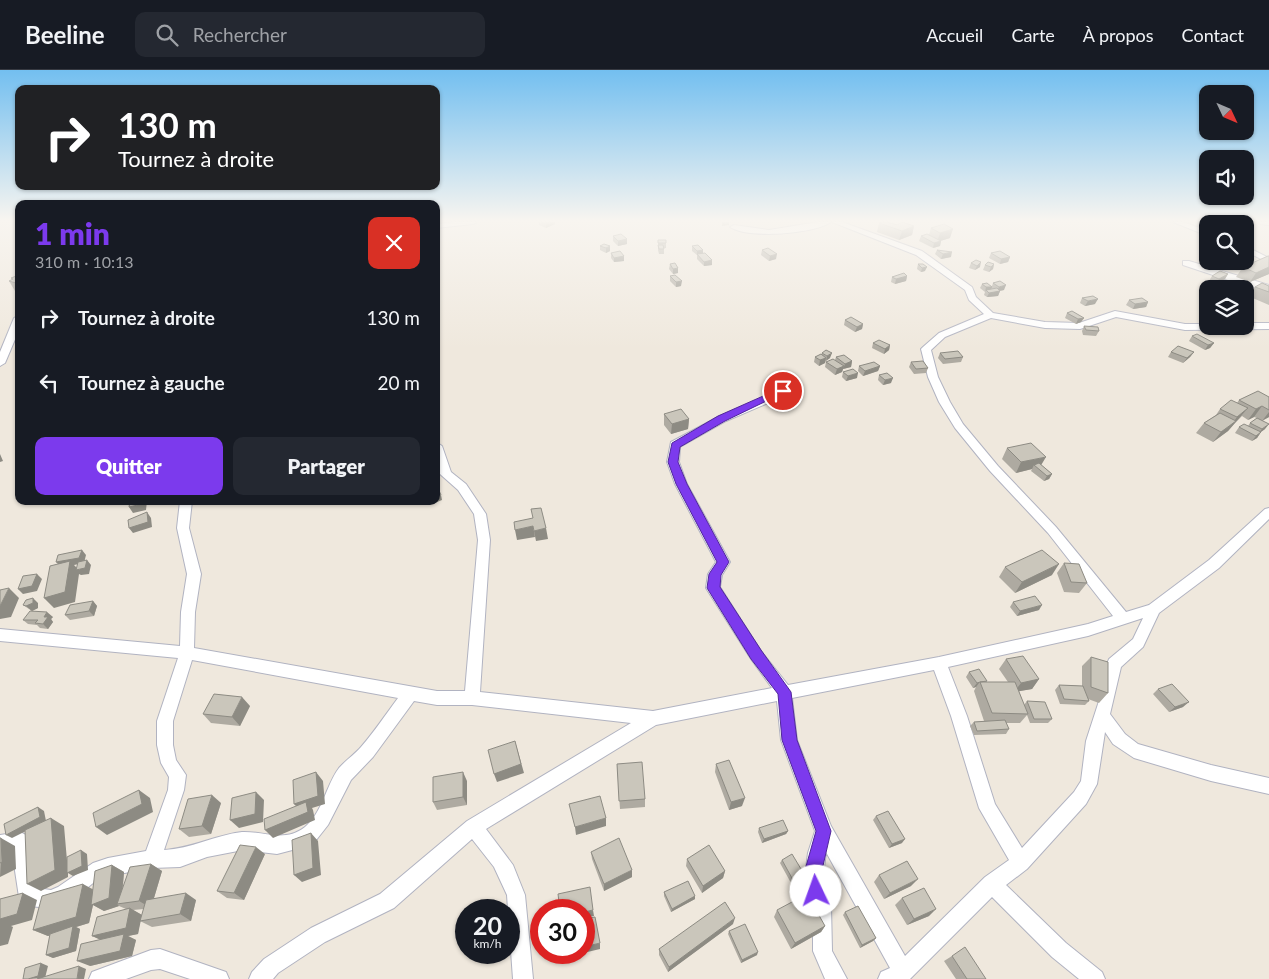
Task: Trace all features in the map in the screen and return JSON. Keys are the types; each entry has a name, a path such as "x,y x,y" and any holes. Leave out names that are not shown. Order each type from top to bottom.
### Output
{"street":[{"path":"935,264 969,289 972,298 990,315 1045,324 1080,326 1116,314 1185,328 1199,328"},
{"path":"1191,264 1269,288"},
{"path":"990,315 942,335 926,349 936,387 962,431 1013,491 1050,528 1083,567 1106,601 1124,618"},
{"path":"1254,326 1269,326"},
{"path":"0,363 15,327"},
{"path":"795,383 771,398 722,419 675,445 673,462 682,484 723,562 716,574 714,588 756,654 784,692 789,740 824,831 895,976 992,884 1021,863 1071,811 1089,784 1094,742 1102,717 1114,664 1138,642 1154,609"},
{"path":"440,457 446,474 462,487 480,514 484,540 472,698"},
{"path":"152,859 176,790 178,775 169,763 165,744 165,721 187,653 188,612 194,574 184,528 186,505"},
{"path":"0,635 187,653 410,694 472,698 653,718 939,663 1044,640 1154,609 1214,564 1267,517"},
{"path":"939,663 959,716 988,808 1021,863"},
{"path":"0,844 20,841 28,896 51,899 72,890 93,872 108,867 152,859 180,858 208,848 243,841 277,845 294,842 311,832 322,819 345,774 367,752 410,694"},
{"path":"1102,717 1119,739 1134,750 1212,774 1269,786"},
{"path":"258,979 271,966 318,935 387,901 473,827 653,718"},
{"path":"473,827 503,862 514,886 520,923 522,979"},
{"path":"824,831 814,870 816,891 822,904 820,946 827,965 837,979"},
{"path":"992,884 1059,950 1095,979"},
{"path":"99,979 151,960 160,959 219,979"}],"building":[{"path":"670,264 676,264 678,268 673,269"},
{"path":"918,264 927,267 922,268"},
{"path":"1254,264 1269,264 1269,267 1256,273 1250,270 1254,270"},
{"path":"1220,271 1228,274 1219,279 1212,276"},
{"path":"904,273 907,276 896,279 892,277"},
{"path":"675,275 682,281 676,282 670,276"},
{"path":"15,276 15,283 9,281 13,279 11,278"},
{"path":"1000,281 1006,285 999,287 993,283"},
{"path":"987,283 992,287 986,287 982,284"},
{"path":"1262,283 1269,286 1269,292 1255,287"},
{"path":"997,288 1000,291 989,293 986,290"},
{"path":"1093,296 1098,299 1088,301 1082,298"},
{"path":"1142,298 1148,302 1135,304 1129,300"},
{"path":"1072,311 1084,318 1078,319 1067,313"},
{"path":"851,317 863,324 857,327 845,320"},
{"path":"1084,326 1098,327 1099,331 1086,330"},
{"path":"1197,334 1214,343 1208,345 1192,336"},
{"path":"879,340 890,345 885,349 873,343"},
{"path":"1178,346 1194,352 1187,358 1171,352"},
{"path":"826,350 832,353 827,356 822,353"},
{"path":"958,351 963,357 945,359 940,353"},
{"path":"821,354 826,358 820,360 815,357"},
{"path":"844,355 852,361 845,364 836,357"},
{"path":"833,359 844,366 837,369 826,362"},
{"path":"923,361 928,368 916,369 911,362"},
{"path":"874,362 880,366 865,371 859,366"},
{"path":"853,369 858,373 848,376 843,372"},
{"path":"887,373 893,378 885,380 879,375"},
{"path":"1258,391 1269,397 1269,410 1262,406 1256,409 1239,400"},
{"path":"1231,400 1248,408 1237,417 1220,409"},
{"path":"681,409 689,419 672,424 664,414"},
{"path":"1220,413 1236,421 1221,432 1204,423"},
{"path":"1257,418 1269,424 1262,429 1250,423"},
{"path":"1244,424 1261,432 1256,436 1239,427"},
{"path":"1031,443 1046,457 1021,462 1007,448"},
{"path":"1039,463 1052,474 1047,476 1034,465"},
{"path":"541,508 546,528 534,531 533,526 515,530 514,522 533,518 531,509"},
{"path":"147,512 148,522 129,528 128,520"},
{"path":"82,550 79,558 56,562 58,555"},
{"path":"1042,550 1059,564 1022,582 1005,567"},
{"path":"87,560 85,568 76,570 78,562"},
{"path":"70,561 65,592 44,598 50,566"},
{"path":"1064,563 1079,564 1087,583 1071,582"},
{"path":"37,574 32,586 18,589 23,576"},
{"path":"9,588 0,606 0,590"},
{"path":"1035,596 1042,605 1020,611 1013,602"},
{"path":"33,598 33,603 26,606 23,605 26,600"},
{"path":"93,601 89,611 65,615 70,605"},
{"path":"30,611 47,612 44,617 48,617 43,624 35,623 38,620 23,620"},
{"path":"1023,656 1039,679 1021,683 1006,659"},
{"path":"1091,657 1108,662 1108,693 1091,687"},
{"path":"979,669 987,681 977,683 969,672"},
{"path":"980,682 1015,682 1028,714 992,713"},
{"path":"1172,684 1189,702 1175,707 1158,689"},
{"path":"1059,685 1083,686 1089,701 1064,699"},
{"path":"214,694 242,697 232,717 203,714"},
{"path":"1027,701 1045,702 1052,719 1034,719"},
{"path":"1005,720 1009,729 977,731 974,722"},
{"path":"515,741 521,764 494,774 488,750"},
{"path":"729,760 745,798 731,802 716,764"},
{"path":"642,762 645,799 619,801 617,764"},
{"path":"316,772 318,796 294,804 293,780"},
{"path":"463,772 463,797 433,802 433,777"},
{"path":"139,790 142,804 96,827 93,813"},
{"path":"256,792 255,814 230,820 232,798"},
{"path":"212,795 202,826 179,829 188,799"},
{"path":"600,796 606,818 575,827 569,804"},
{"path":"306,802 308,812 265,830 264,819"},
{"path":"38,807 40,817 6,835 4,824"},
{"path":"888,811 905,839 892,844 876,816"},
{"path":"51,818 55,870 27,884 25,830"},
{"path":"783,820 788,831 764,839 759,828"},
{"path":"311,833 313,868 294,875 292,840"},
{"path":"0,838 2,862 0,863"},
{"path":"619,838 632,870 604,884 591,852"},
{"path":"240,845 256,847 234,893 217,891"},
{"path":"709,845 725,871 703,886 687,859"},
{"path":"81,850 82,866 67,873 67,857"},
{"path":"792,854 804,874 793,880 782,860"},
{"path":"907,861 918,879 890,893 879,875"},
{"path":"151,864 139,901 117,904 130,867"},
{"path":"112,865 109,898 91,905 95,871"},
{"path":"688,881 695,896 672,909 664,892"},
{"path":"83,884 76,917 33,930 42,896"},
{"path":"590,887 592,899 559,899 558,894"},
{"path":"924,888 936,909 914,919 902,898"},
{"path":"23,893 17,914 0,919 0,899"},
{"path":"186,893 180,914 140,921 146,900"},
{"path":"807,894 825,926 795,943 777,910"},
{"path":"725,902 735,918 669,967 659,949"},
{"path":"858,906 876,938 862,945 845,912"},
{"path":"130,908 126,928 92,936 97,917"},
{"path":"595,917 600,943 595,944"},
{"path":"745,924 758,952 742,960 729,931"},
{"path":"73,926 69,948 46,955 50,934"},
{"path":"124,934 120,951 77,961 81,944"},
{"path":"965,947 986,979 967,979 952,956"},
{"path":"41,963 38,976 23,979 25,968"},
{"path":"79,966 77,979 37,979"}],"route":[{"path":"783,391 722,419 675,445 673,462 714,549 723,562 716,574 714,588 756,654 784,692 789,740 824,831 817,849 814,870 816,891"}]}
